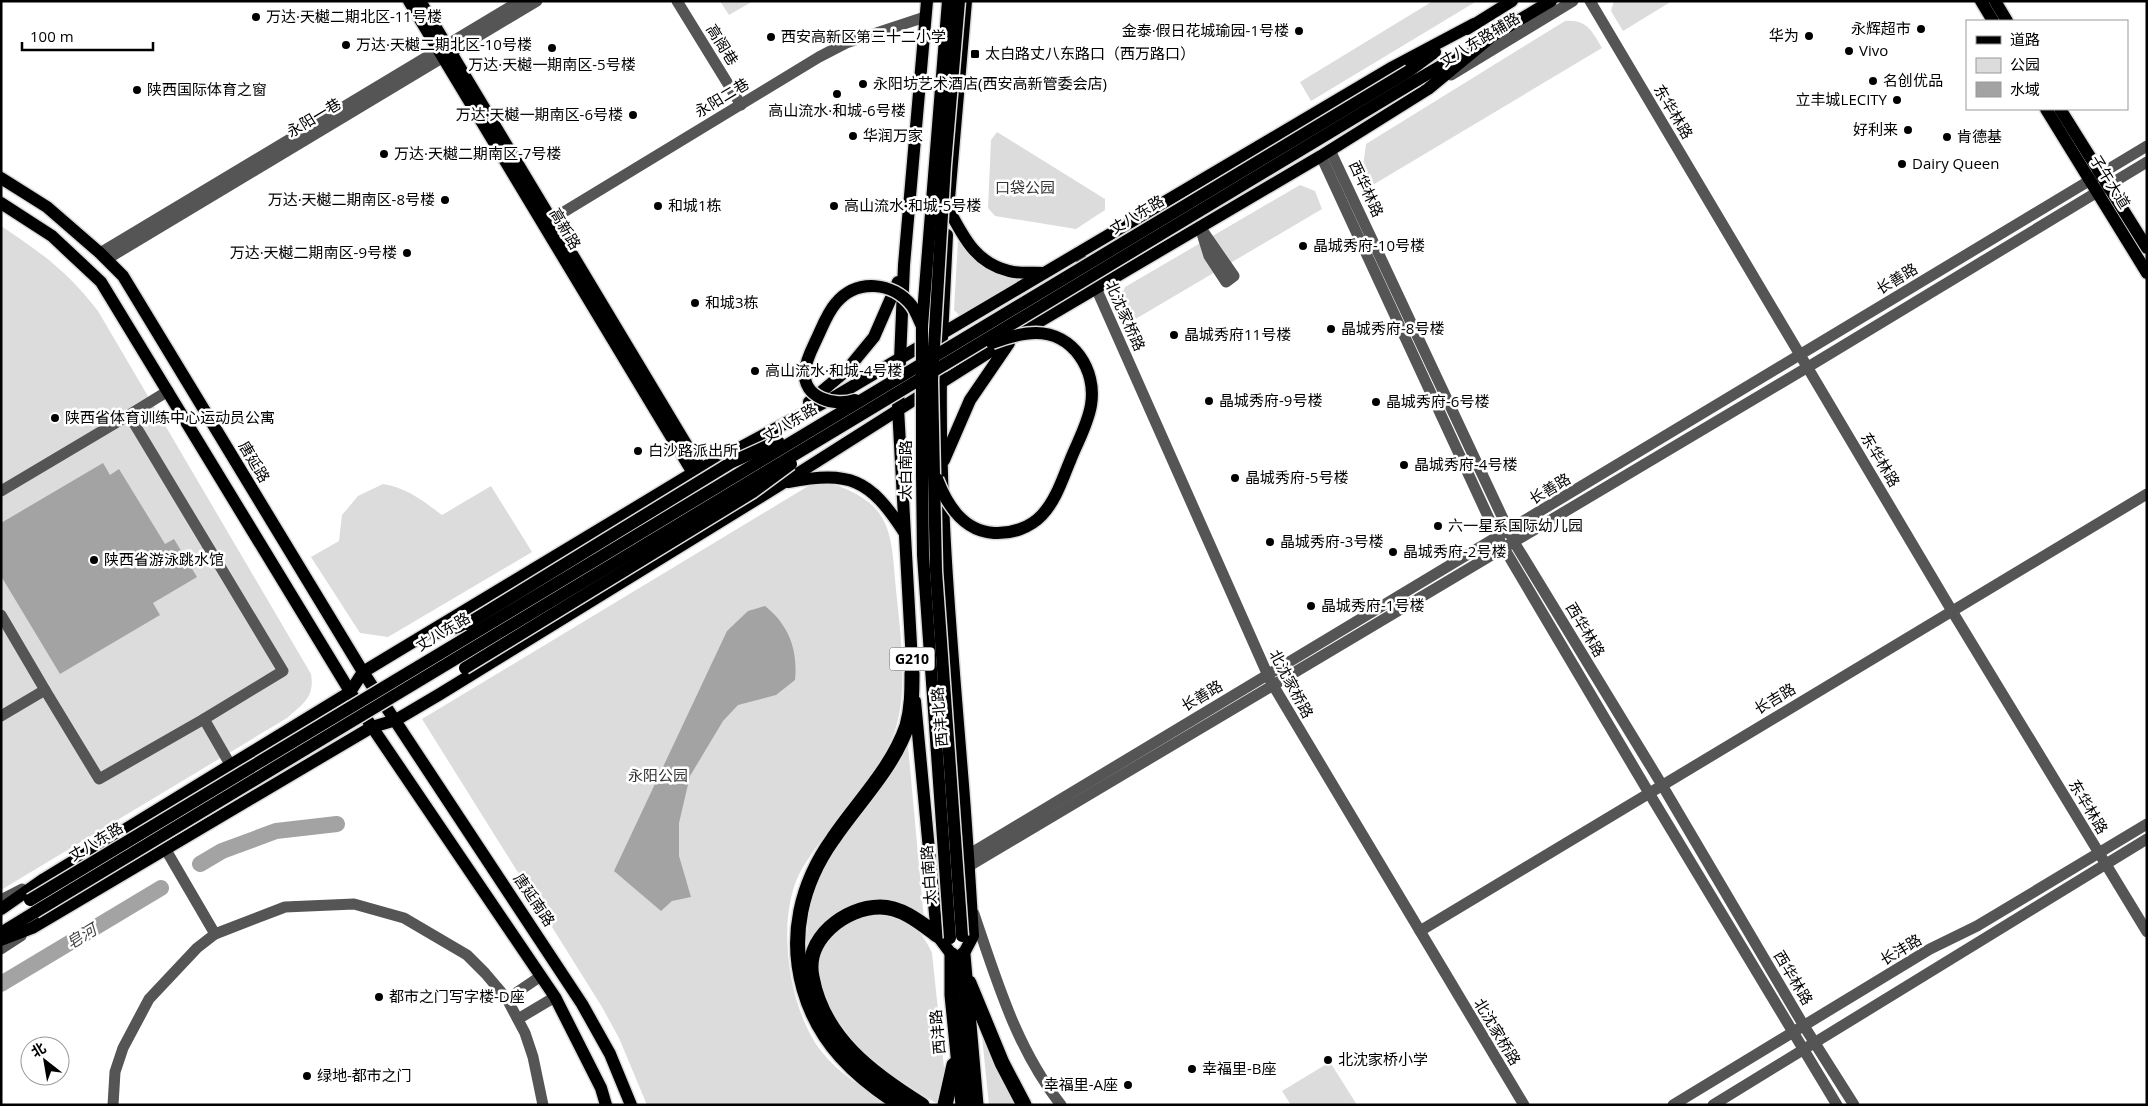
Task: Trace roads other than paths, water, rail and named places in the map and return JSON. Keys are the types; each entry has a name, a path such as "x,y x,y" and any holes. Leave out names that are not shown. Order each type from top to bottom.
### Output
{"highway":[{"path":"912,673 911,710 896,750 872,787 832,840 815,869 798,920 796,951 808,1002 828,1042 850,1067 884,1088 922,1105"},
{"path":"901,1105 846,1048 829,1022 818,999 811,975 812,956 819,941 830,928 842,917 858,910 881,907 901,912 950,937"},
{"path":"959,960 1002,1063 1024,1105"},
{"name":"西沣路","path":"959,960 952,995 963,1105"},
{"name":"西沣路","path":"959,960 976,1105"},
{"path":"945,1105 958,1051"}],"main road":[{"name":"高新路","path":"409,1 445,52 697,471"},
{"name":"高新路","path":"420,1 445,52"},
{"path":"900,358 904,265 927,1"},
{"name":"太白南路","path":"948,1 922,326 923,555 950,937"},
{"name":"太白南路","path":"950,937 936,571 938,467 932,380 945,165 959,1"},
{"path":"942,333 948,208 966,1"},
{"name":"丈八东路","path":"33,906 964,354 1413,76 1474,24 1512,1"},
{"name":"丈八东路","path":"33,906 872,393 1413,76 1491,37 1550,1"},
{"path":"1981,1 1992,20"},
{"path":"1995,1 2006,20"},
{"path":"364,672 697,471 900,358 1393,67 1474,24"},
{"name":"丈八东路","path":"440,694 783,483 898,408 1013,337 1326,153 1428,89 1491,37"},
{"name":"子午大道","path":"2047,110 2089,180 2103,188 2147,248"},
{"name":"子午大道","path":"2061,110 2100,173 2103,188 2147,274"},
{"name":"唐延路","path":"1,178 48,207 104,256 123,276 364,672 396,720"},
{"path":"1,203 52,236 101,282 350,692 556,998 601,1088 606,1105"},
{"path":"948,208 974,253 985,261 1009,271 1044,273"},
{"path":"785,422 846,371 874,337 904,265"},
{"path":"872,393 848,402 834,402 822,399 812,393 807,384 804,372 809,356 837,302 850,291 863,286 882,285 898,293 912,306 922,326"},
{"name":"西沣北路","path":"942,333 938,467 973,936 959,960"},
{"path":"964,354 1004,338 1036,333 1055,337 1070,345 1081,356 1088,369 1092,383 1089,416 1055,499 1042,516 1027,527 1006,533 983,532 966,524 954,512 943,494 938,467 970,400 1013,337"},
{"name":"西沣北路","path":"900,358 898,408 912,673 950,937 959,960"},
{"path":"418,640 467,624 732,462 844,410"},
{"path":"1,940 32,928 372,726 396,720 440,694 465,668 753,492 855,417"},
{"path":"783,483 821,476 841,477 860,484 874,493 905,533"},
{"name":"丈八东路","path":"1,909 44,879 350,692 364,672"},
{"name":"唐延南路","path":"396,720 582,1004 610,1054 631,1105"},
{"path":"1,916 33,906"},
{"path":"1,933 33,906"},
{"name":"西沣北路","path":"950,937 959,960"}],"street":[{"name":"永阳一巷","path":"445,52 520,1"},
{"name":"永阳一巷","path":"104,256 445,52 536,1"},
{"name":"高阁巷","path":"677,1 740,105"},
{"name":"丈八东路辅路","path":"1428,89 1573,1"},
{"name":"东华林路","path":"1590,1 1952,610 2147,932"},
{"name":"永阳二巷","path":"547,222 819,57 846,44 925,17"},
{"name":"长善路","path":"968,861 1267,675 1498,538 2147,146"},
{"name":"西华林路","path":"1326,153 1510,530 1509,545 1649,793 1837,1105"},
{"name":"西华林路","path":"1326,153 1498,538 1509,545 1662,785 1804,1026 1854,1105"},
{"name":"长善路","path":"968,861 1273,686 1808,368 2147,162"},
{"name":"北沈家桥路","path":"1078,253 1096,288 1267,675 1524,1105"},
{"path":"1,491 168,391"},
{"path":"1,615 99,779 283,671 130,415"},
{"name":"长吉路","path":"1420,931 2147,494"},
{"path":"1,716 45,690"},
{"path":"204,719 230,766"},
{"name":"长沣路","path":"1673,1105 1930,950 1977,926 2147,824"},
{"path":"1713,1105 2147,839"},
{"path":"166,850 215,934"},
{"path":"1,900 44,879"},
{"path":"113,1105 115,1072 123,1048 149,999 197,948 215,934 285,907 354,904 404,918 467,955 507,999 518,1019 533,1057 543,1105"},
{"path":"971,906 1001,996 1015,1029 1030,1060 1061,1105"},
{"path":"1,949 32,928"},
{"path":"507,999 541,976"},
{"path":"518,1019 556,998"}],"water":[{"name":"陕西省游泳跳水馆","path":"103,463 110,475 119,469 165,544 174,539 197,577 153,603 160,615 60,674 1,576 1,523"},
{"path":"765,606 780,621 790,639 795,658 795,680 776,695 738,705 723,721 690,776 679,823 679,856 691,897 672,901 661,911 614,871 727,631 748,611"}],"waterway":[{"name":"皂河","path":"200,864 222,851 276,831 337,824"},
{"name":"皂河","path":"1,984 161,888"}],"place":[{"name":"万达·天樾二期北区-11号楼","path":"256,17"},
{"name":"永辉超市","path":"1921,29"},
{"name":"金泰·假日花城瑜园-1号楼","path":"1299,31"},
{"name":"华为","path":"1809,36"},
{"name":"西安高新区第三十二小学","path":"771,37"},
{"name":"万达·天樾二期北区-10号楼","path":"346,45"},
{"name":"万达·天樾一期南区-5号楼","path":"552,48"},
{"name":"Vivo","path":"1849,51"},
{"name":"太白路丈八东路口（西万路口）","path":"975,54"},
{"name":"名创优品","path":"1873,81"},
{"name":"永阳坊艺术酒店(西安高新管委会店)","path":"863,84"},
{"name":"陕西国际体育之窗","path":"137,90"},
{"name":"高山流水·和城-6号楼","path":"837,94"},
{"name":"立丰城LECITY","path":"1897,100"},
{"name":"万达·天樾一期南区-6号楼","path":"633,115"},
{"name":"好利来","path":"1908,130"},
{"name":"华润万家","path":"853,136"},
{"name":"肯德基","path":"1947,137"},
{"name":"万达·天樾二期南区-7号楼","path":"384,154"},
{"name":"Dairy Queen","path":"1902,164"},
{"name":"万达·天樾二期南区-8号楼","path":"445,200"},
{"name":"和城1栋","path":"658,206"},
{"name":"高山流水·和城-5号楼","path":"834,206"},
{"name":"晶城秀府-10号楼","path":"1303,246"},
{"name":"万达·天樾二期南区-9号楼","path":"407,253"},
{"name":"和城3栋","path":"695,303"},
{"name":"晶城秀府-8号楼","path":"1331,329"},
{"name":"晶城秀府11号楼","path":"1174,335"},
{"name":"高山流水·和城-4号楼","path":"755,371"},
{"name":"晶城秀府-9号楼","path":"1209,401"},
{"name":"晶城秀府-6号楼","path":"1376,402"},
{"name":"陕西省体育训练中心运动员公寓","path":"55,418"},
{"name":"白沙路派出所","path":"638,451"},
{"name":"晶城秀府-4号楼","path":"1404,465"},
{"name":"晶城秀府-5号楼","path":"1235,478"},
{"name":"六一星系国际幼儿园","path":"1438,526"},
{"name":"晶城秀府-3号楼","path":"1270,542"},
{"name":"晶城秀府-2号楼","path":"1393,552"},
{"name":"陕西省游泳跳水馆","path":"94,560"},
{"name":"晶城秀府-1号楼","path":"1311,606"},
{"name":"都市之门写字楼-D座","path":"379,997"},
{"name":"北沈家桥小学","path":"1328,1060"},
{"name":"幸福里-B座","path":"1192,1069"},
{"name":"绿地-都市之门","path":"307,1076"},
{"name":"幸福里-A座","path":"1128,1085"}],"park label":[{"name":"口袋公园","path":"1025,188"},
{"name":"永阳公园","path":"658,776"}]}
